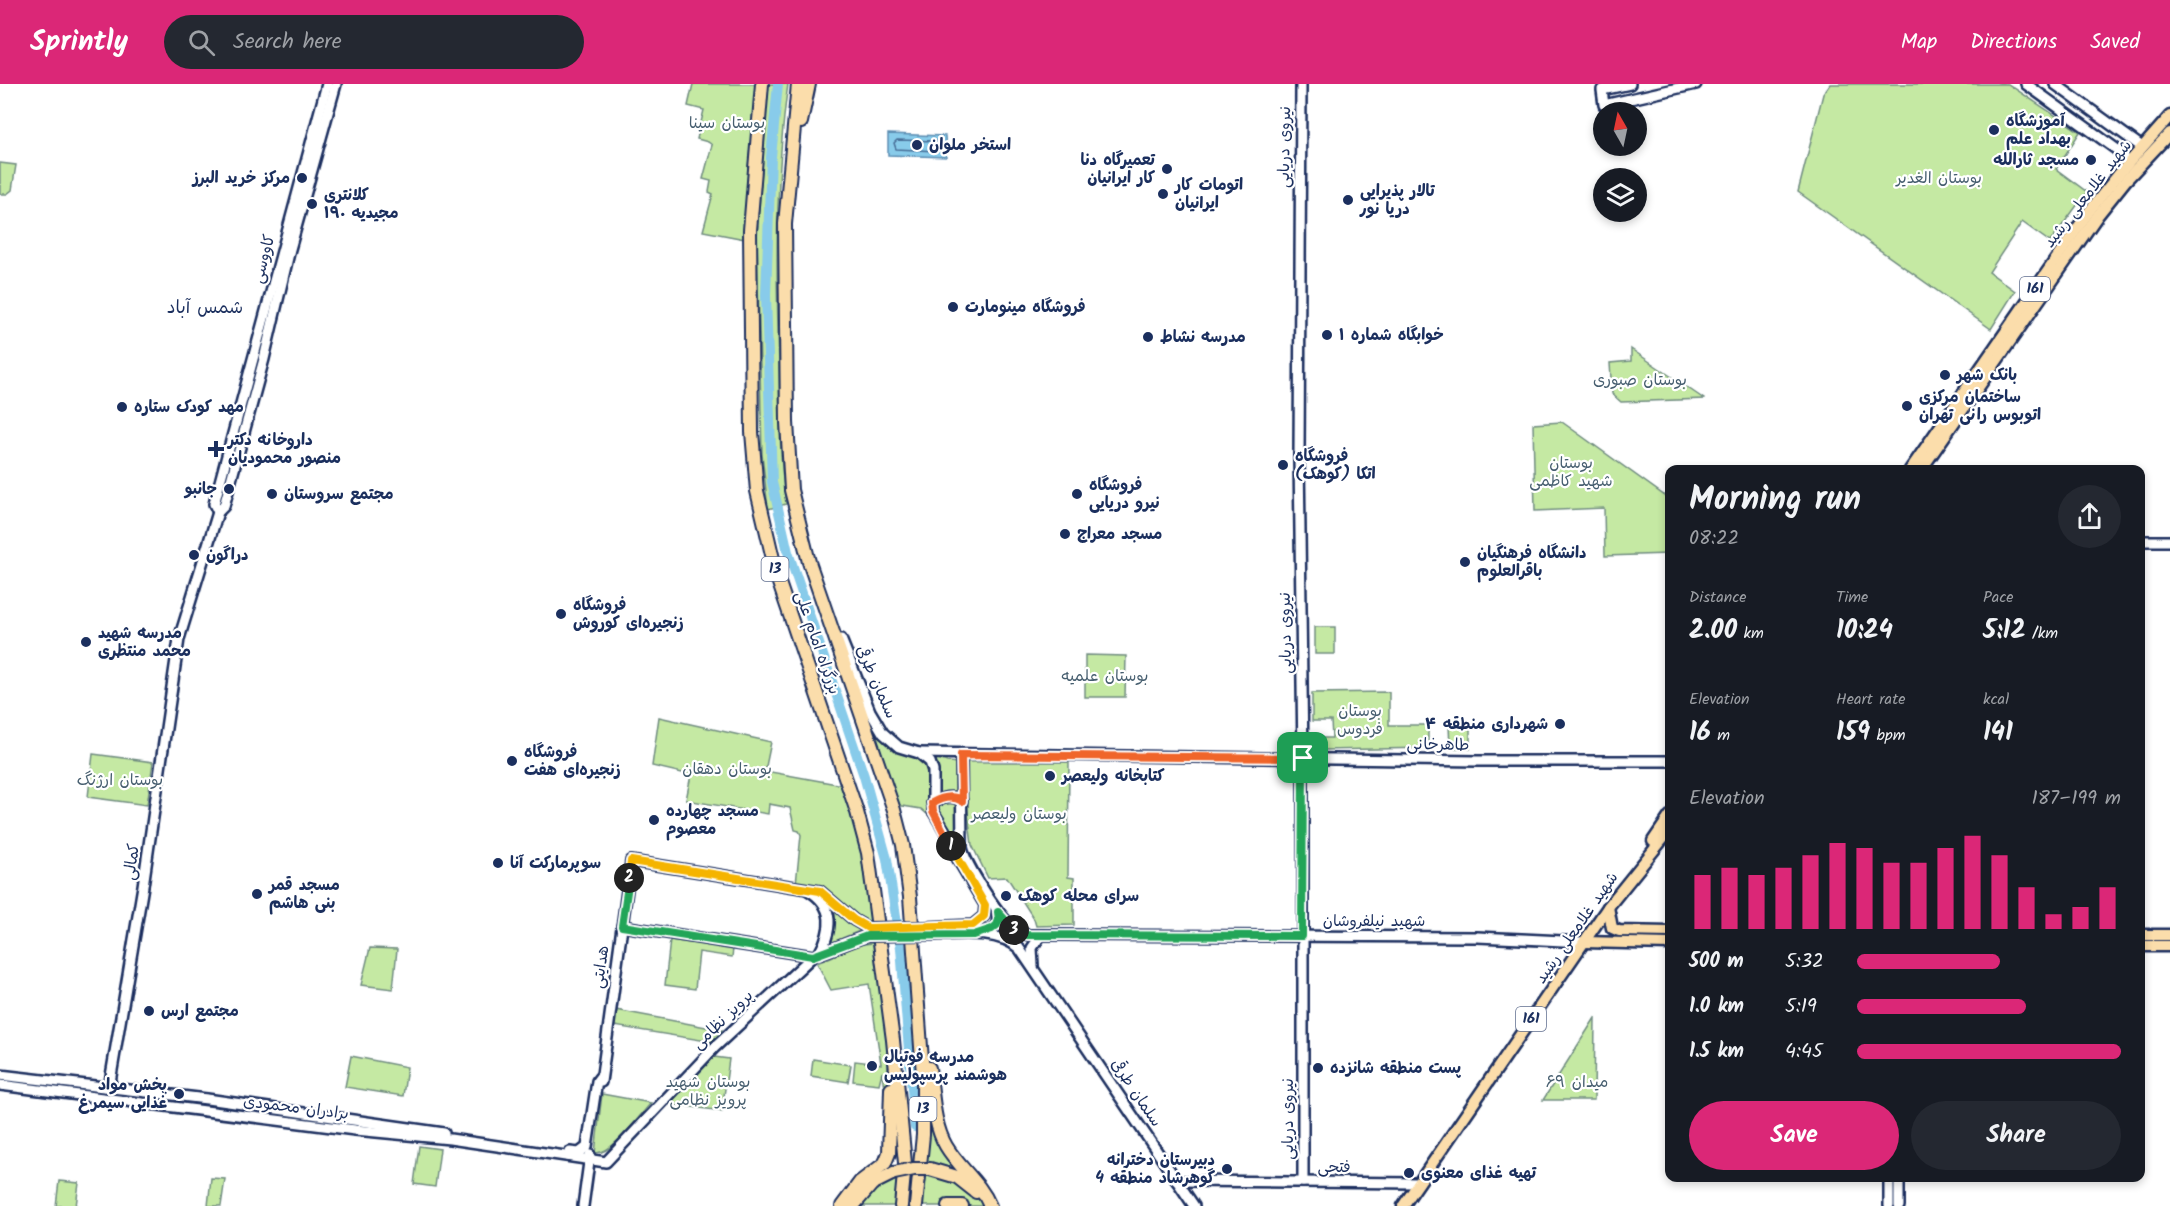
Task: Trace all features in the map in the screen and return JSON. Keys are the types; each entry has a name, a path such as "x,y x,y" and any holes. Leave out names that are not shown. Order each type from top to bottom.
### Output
{"highway":[{"name":"بزرگراه امام علی","path":"762,84 750,230 753,432 757,491 778,580 864,834 874,891 893,1040 905,1163 901,1206"},
{"name":"بزرگراه امام علی","path":"798,84 787,197 784,276 791,490 801,534 862,723 894,810 903,845 910,897 923,1074 923,1135 916,1206"},
{"path":"787,197 809,84"},
{"path":"919,1011 940,1134 950,1152 984,1191 989,1206"},
{"path":"842,1206 860,1182 885,1163 889,1154 893,1040"},
{"path":"853,1206 872,1184 894,1173 930,1169 948,1173 964,1181 989,1206"},
{"path":"948,1206 962,1206"}],"main road":[{"name":"کاووسی","path":"179,639 218,512 224,506 240,433 313,146 328,90 336,84"},
{"name":"نیروی دریایی","path":"1300,84 1299,457 1303,758 1303,1182"},
{"path":"1630,84 1602,90 1604,105 1696,84"},
{"path":"2026,84 2123,154 2127,164"},
{"path":"2055,84 2142,147"},
{"name":"شهید غلامعلی رشید","path":"1913,465 2090,210 2170,116"},
{"name":"شهید غلامعلی رشید","path":"1924,465 2098,215 2142,162 2170,133"},
{"path":"2145,541 2170,541"},
{"name":"سلمان طرقی","path":"820,593 875,722 893,743 919,753"},
{"name":"کمالی","path":"109,1088 143,886 179,639"},
{"name":"طاهرخانی","path":"919,753 1478,761 1665,761"},
{"path":"622,926 816,955 867,932 926,931 979,922 986,911 985,905 954,853 948,836 933,811 932,765 919,753"},
{"name":"شهید نیلفروشان","path":"961,755 964,858 998,912 1017,932 1027,935 1477,936 1665,944"},
{"path":"932,803 947,797 962,801"},
{"name":"شهید غلامعلی رشید","path":"1633,875 1665,824"},
{"name":"شهید غلامعلی رشید","path":"1405,1203 1608,908 1665,836"},
{"name":"هدایتی","path":"583,1206 631,861 806,888"},
{"path":"806,888 826,894 867,932"},
{"path":"806,888 821,899 828,911 827,932 816,955"},
{"path":"1608,908 1612,928 1619,931 1665,932"},
{"path":"974,935 997,925 998,912"},
{"name":"سلمان طرقی","path":"926,931 994,937 1012,942 1019,948 1194,1206"},
{"path":"1033,967 1032,948 1041,935"},
{"path":"2145,935 2170,935"},
{"path":"2145,946 2170,946"},
{"name":"پرویز نظامی","path":"606,1162 715,1047 816,955"},
{"path":"88,1086 104,1082 111,1073"},
{"name":"برادران محمودی","path":"0,1075 168,1095 450,1136 606,1162"},
{"name":"هدایتی","path":"450,1136 579,1153 587,1147 597,1081 600,1077"},
{"name":"برادران محمودی","path":"0,1085 355,1130 450,1136"},
{"path":"166,1107 168,1095"},
{"name":"فتحی","path":"1177,1181 1419,1183"},
{"path":"1394,1182 1402,1191 1405,1203"},
{"path":"1889,1206 1894,1182"},
{"path":"1894,1182 1899,1206"}],"green space":[{"name":"بوستان سینا","path":"693,84 758,84 748,168 745,239 703,231 713,194 709,192 711,181 703,179 712,145 697,139 704,110 688,106"},
{"path":"768,84 788,84 781,155 777,260 780,436 786,504 768,509 762,454 757,238"},
{"name":"بوستان الغدیر","path":"1830,84 2008,84 2080,132 2056,169 2087,192 2050,242 2022,222 1989,272 2015,291 1991,329 1798,192 1823,94"},
{"path":"0,163 16,165 12,190 7,194 0,194"},
{"name":"بوستان صبوری","path":"1631,349 1704,399 1621,402 1612,394 1610,363 1631,361"},
{"name":"بوستان شهید کاظمی","path":"1562,422 1665,496 1665,554 1605,556 1604,508 1535,511 1533,424"},
{"path":"1315,627 1335,627 1335,654 1315,654"},
{"name":"بوستان علمیه","path":"1085,655 1126,656 1125,697 1085,697"},
{"name":"بوستان فردوس","path":"1389,692 1389,725 1428,725 1428,748 1323,750 1323,738 1332,738 1331,721 1312,721 1312,693"},
{"path":"862,709 891,746 929,764 935,821 921,809 897,805"},
{"name":"بوستان دهقان","path":"659,717 771,742 765,771 842,785 857,825 864,856 873,924 866,924 822,887 796,884 801,835 795,830 790,808 769,804 768,814 686,800 691,775 652,766"},
{"path":"1470,724 1470,749 1450,749 1449,725"},
{"name":"بوستان ارژنگ","path":"93,754 153,762 147,805 88,797"},
{"path":"927,755 958,763 956,793 935,796"},
{"name":"بوستان ولیعصر","path":"966,762 1069,762 1068,877 1074,878 1074,925 1036,926 1034,919 1007,877 988,878 972,845 966,798"},
{"path":"949,801 957,804 955,837 935,807"},
{"path":"827,899 840,915 862,930 828,944 832,911"},
{"path":"670,940 733,949 732,957 699,952 695,989 665,985"},
{"path":"876,943 888,1052 888,1125 882,1072 879,1084 853,1081 855,1061 881,1064 869,984 831,990 817,963 861,944"},
{"path":"370,948 397,949 393,989 361,985"},
{"path":"616,1010 722,1030 713,1042 614,1026"},
{"name":"میدان ۶۹","path":"1595,1018 1594,1100 1543,1100"},
{"path":"351,1056 407,1067 403,1096 345,1087"},
{"name":"بوستان شهید پرویز نظامی","path":"714,1057 729,1059 722,1111 669,1104"},
{"path":"813,1059 851,1065 848,1082 811,1076"},
{"path":"602,1094 651,1103 617,1141 602,1152 595,1153"},
{"path":"929,1102 934,1119 982,1195 926,1165"},
{"path":"419,1146 440,1149 435,1187 414,1184"},
{"path":"927,1172 959,1183 984,1206 960,1203 921,1206"},
{"path":"899,1175 895,1206 857,1206 869,1191"},
{"path":"211,1178 225,1179 221,1206 208,1206"},
{"path":"59,1181 79,1183 76,1206 56,1206"}],"water":[{"name":"استخر ملوان","path":"888,134 945,136 946,157 888,155"}],"waterway":[{"path":"778,84 771,157 766,295 772,482 788,552 864,776 887,859 901,948 915,1127"}],"place":[{"name":"آموزشگاه بهداد علم","path":"1994,130"},
{"name":"استخر ملوان","path":"917,145"},
{"name":"مسجد ثارالله","path":"2091,160"},
{"name":"تعمیرگاه دنا کار ایرانیان","path":"1167,169"},
{"name":"مرکز خرید البرز","path":"302,178"},
{"name":"اتومات کار ایرانیان","path":"1163,194"},
{"name":"تالار پذیرایی دریا نور","path":"1348,200"},
{"name":"کلانتری ۱۹۰ مجیدیه","path":"312,204"},
{"name":"فروشگاه مینومارت","path":"953,307"},
{"name":"خوابگاه شماره ۱","path":"1327,335"},
{"name":"مدرسه نشاط","path":"1148,337"},
{"name":"بانک شهر","path":"1945,375"},
{"name":"ساختمان مرکزی اتوبوس رانی تهران","path":"1907,406"},
{"name":"مهد کودک ستاره","path":"122,407"},
{"name":"داروخانه دکتر منصور محمودیان","path":"216,449"},
{"name":"فروشگاه اتکا (کوهک)","path":"1283,465"},
{"name":"جانبو","path":"229,489"},
{"name":"مجتمع سروستان","path":"272,494"},
{"name":"فروشگاه نیرو دریایی","path":"1077,494"},
{"name":"مسجد معراج","path":"1065,534"},
{"name":"دراگون","path":"194,555"},
{"name":"دانشگاه فرهنگیان باقرالعلوم","path":"1465,562"},
{"name":"فروشگاه زنجیره‌ای کوروش","path":"561,614"},
{"name":"مدرسه شهید محمد منتظری","path":"86,642"},
{"name":"شهرداری منطقه ۴","path":"1560,724"},
{"name":"فروشگاه زنجیره‌ای هفت","path":"512,761"},
{"name":"کتابخانه ولیعصر","path":"1050,776"},
{"name":"مسجد چهارده معصوم","path":"654,820"},
{"name":"سوپرمارکت آنا","path":"498,863"},
{"name":"مسجد قمر بنی هاشم","path":"257,894"},
{"name":"سرای محله کوهک","path":"1006,896"},
{"name":"مجتمع ارس","path":"149,1011"},
{"name":"مدرسه فوتبال هوشمند پرسپولیس","path":"872,1066"},
{"name":"پست منطقه شانزده","path":"1318,1068"},
{"name":"پخش مواد غذایی سیمرغ","path":"179,1094"},
{"name":"دبیرستان دخترانه گوهرشاد منطقه 4","path":"1227,1169"},
{"name":"تهیه غذای معنوی","path":"1409,1173"}],"district":[{"name":"شمس آباد","path":"205,308"}],"route":[{"path":"961,755 1303,758 1302,936 1027,935 1017,932 998,912 997,925 983,933 867,936 813,956 622,926 631,861 820,891 854,920 868,928 965,926 979,922 986,911 985,905 954,853 948,836 933,811 932,803 947,797 962,801 961,755"}]}
